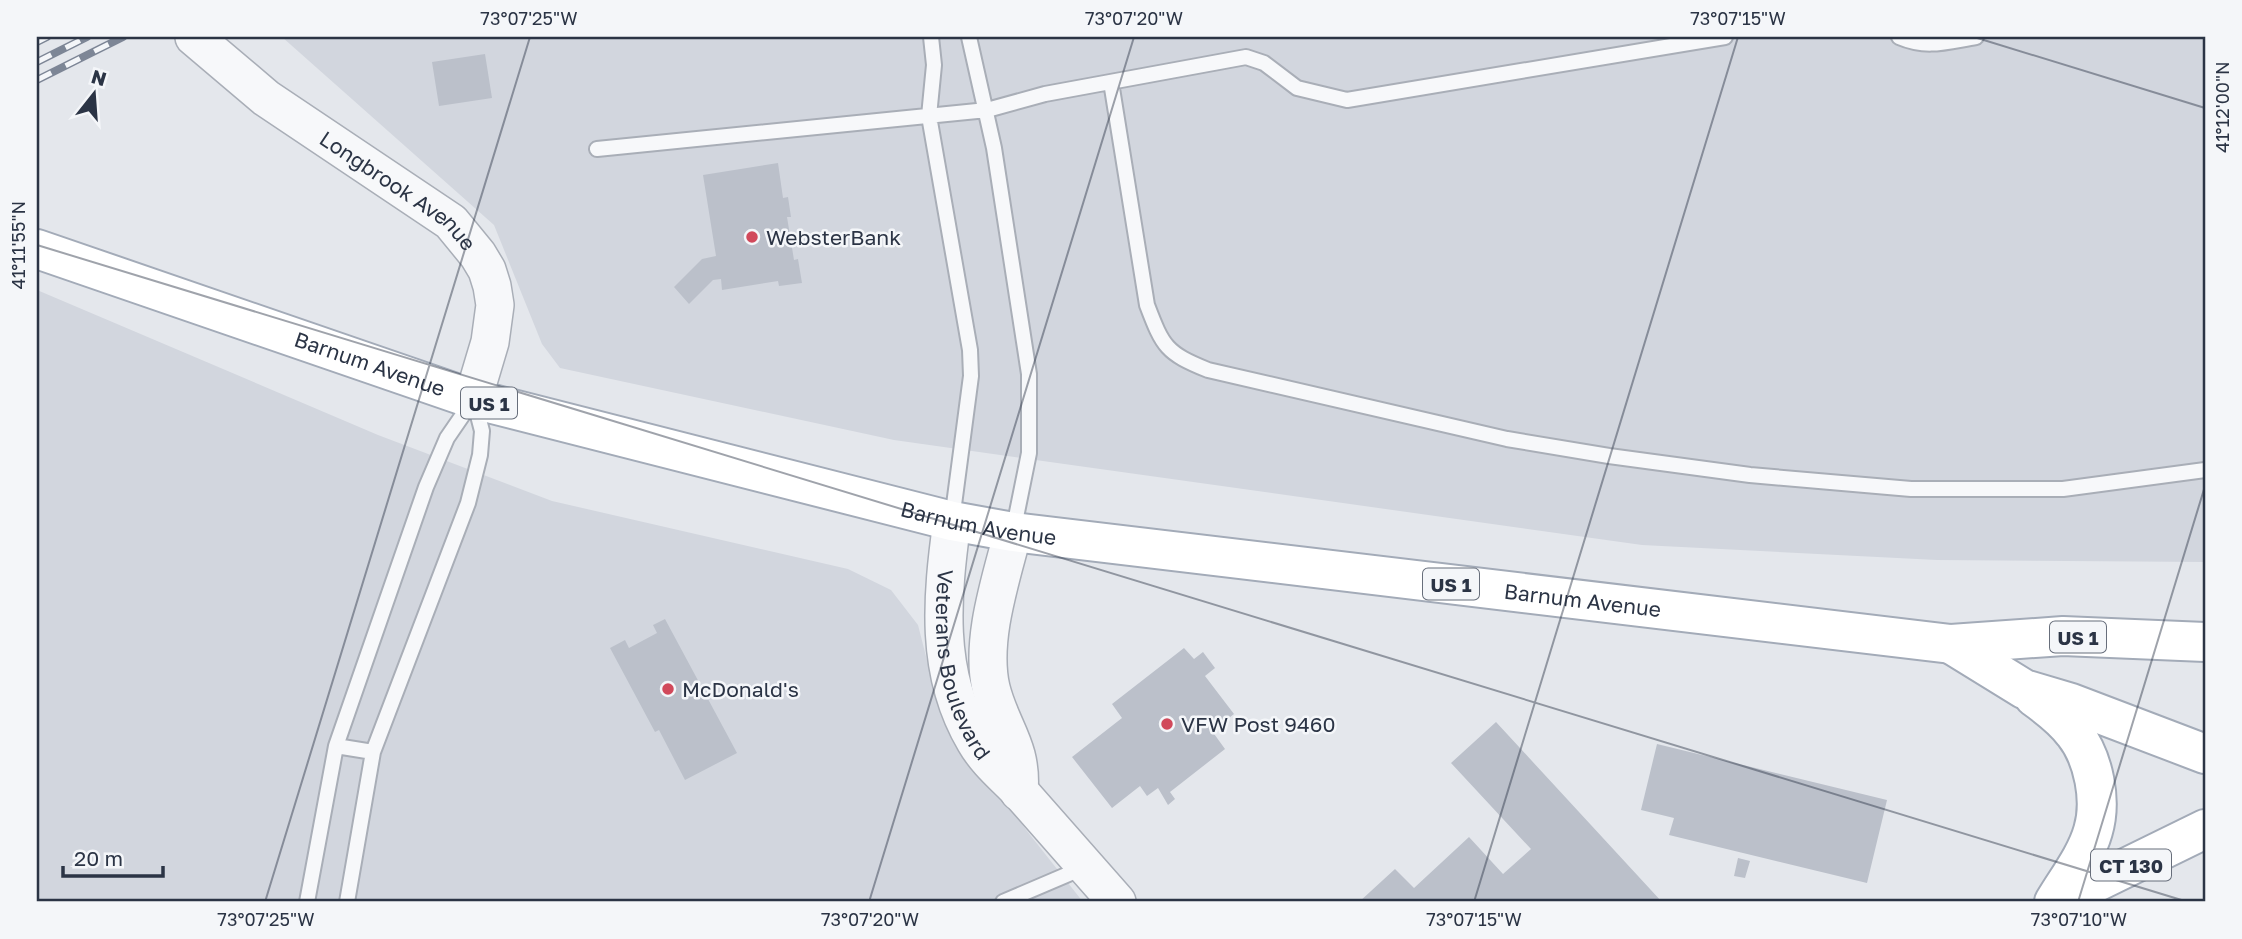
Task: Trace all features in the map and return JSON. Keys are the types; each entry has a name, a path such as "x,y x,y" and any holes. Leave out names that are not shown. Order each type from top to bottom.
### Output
{"main road":[{"name":"Barnum Avenue","path":"37,249 473,399 952,521 1013,532 1951,644 2063,636 2205,642"},
{"name":"Barnum Avenue","path":"1951,644 2024,689 2071,703 2205,754"},
{"path":"2024,689 2055,713 2075,734 2089,763 2094,783 2096,818 2093,832 2055,902"},
{"name":"CT 130","path":"2055,902 2205,829"}],"street":[{"name":"Longbrook Avenue","path":"194,37 266,98 451,222 478,255 487,270 495,305 490,342 473,399"},
{"name":"Veterans Boulevard","path":"952,521 942,606 948,663 956,695 979,748 1117,902"},
{"name":"Veterans Boulevard","path":"1013,532 995,606 988,656 990,685 996,708 1015,747 1020,776 1019,792"}],"lane":[{"path":"930,37 934,65 929,116 970,351 971,376 952,521"},
{"path":"969,37 987,110 1029,374 1029,453 1013,532"},
{"path":"597,149 987,110 1045,94 1246,57 1264,63 1297,88 1347,100 1724,37"},
{"path":"1899,37 1927,45 1976,37"},
{"path":"1111,82 1147,305 1160,339 1179,358 1208,370 1507,439 1758,476 1911,489 2063,489 2169,477 2205,470"},
{"path":"307,902 336,746 426,487 447,438 473,399"},
{"path":"347,902 373,752 468,503 480,455 482,431 473,399"},
{"path":"336,746 373,752"},
{"path":"1003,902 1025,898 1086,867"}],"shaded area":[{"path":"282,37 2205,37 2205,562 1937,560 1642,545 894,440 560,368 542,344 494,225"},
{"path":"37,290 378,435 552,501 848,569 891,590 918,625 940,711 1027,831 1083,902 37,902"}],"building":[{"path":"485,54 492,98 439,106 432,62"},
{"name":"WebsterBank","path":"778,163 783,198 788,197 791,217 787,217 794,260 798,259 802,283 779,286 778,281 722,290 721,279 713,280 689,304 674,287 702,259 716,256 703,175"},
{"name":"McDonald's","path":"665,619 737,753 685,780 659,730 655,732 610,648 625,640 629,648 657,633 653,625"},
{"name":"VFW Post 9460","path":"1184,648 1194,659 1203,652 1215,668 1205,676 1234,714 1212,731 1225,749 1170,792 1175,799 1168,805 1158,788 1147,796 1140,786 1112,808 1072,757 1122,718 1112,704"},
{"path":"1496,722 1662,902 1359,902 1395,869 1414,888 1469,837 1503,874 1531,849 1451,763"},
{"path":"1657,744 1887,800 1867,883 1669,835 1674,818 1641,810"},
{"path":"1738,858 1750,861 1745,878 1734,876"}],"railway":[{"path":"37,42 47,37"},
{"path":"37,62 87,37"},
{"path":"37,80 123,37"}],"place":[{"name":"WebsterBank","path":"752,237"},
{"name":"McDonald's","path":"668,689"},
{"name":"VFW Post 9460","path":"1167,724"}]}
